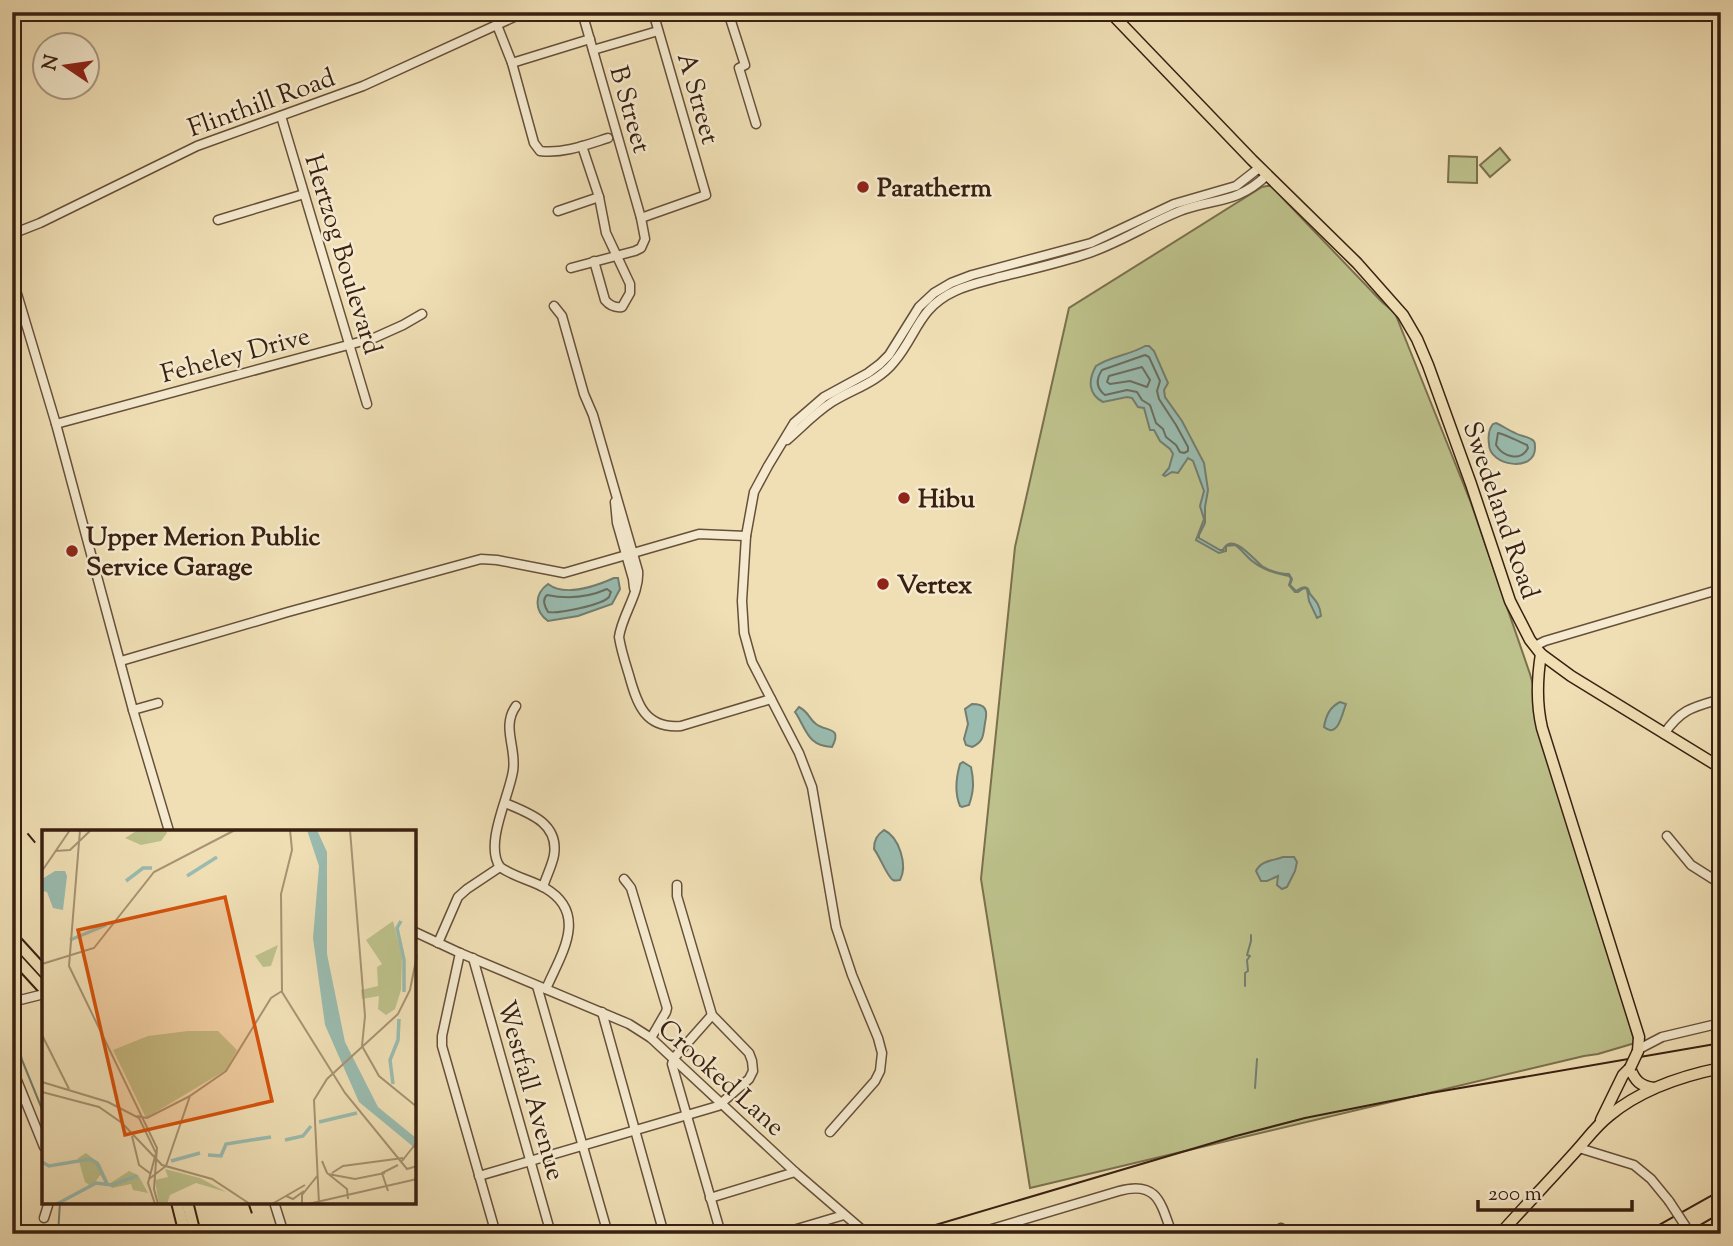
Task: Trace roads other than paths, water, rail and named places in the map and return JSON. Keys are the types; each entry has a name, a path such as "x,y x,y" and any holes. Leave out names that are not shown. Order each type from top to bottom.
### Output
{"highway":[{"path":"12,937 42,970"},
{"path":"12,954 42,989"},
{"path":"1655,1234 1721,1197"},
{"path":"178,1204 185,1234"},
{"path":"188,1204 195,1234"},
{"path":"1673,1234 1721,1207"}],"main road":[{"name":"Swedeland Road","path":"1110,12 1263,171 1357,263 1394,303 1409,325 1460,453 1510,601 1523,629 1538,650"},
{"path":"1538,650 1571,677 1721,768"},
{"path":"1500,1234 1598,1125 1639,1050 1637,1029 1542,728 1538,701 1538,650"},
{"path":"1629,1068 1640,1085 1655,1088"},
{"path":"1627,1102 1629,1068"},
{"path":"1598,1125 1627,1102 1655,1088 1698,1072 1721,1068"},
{"path":"1620,1084 1621,1095 1627,1102"}],"street":[{"name":"Flinthill Road","path":"12,234 197,146 384,78 525,12"},
{"name":"B Street","path":"582,12 641,218"},
{"name":"A Street","path":"641,218 706,195 653,12"},
{"path":"728,12 746,65 739,68 757,124"},
{"path":"497,25 512,63 534,143 540,150 551,152 608,138"},
{"path":"593,50 658,31"},
{"path":"512,63 590,39"},
{"name":"Hertzog Boulevard","path":"281,116 367,404"},
{"path":"582,146 599,197 606,233 630,284 630,293 622,307 609,305 605,300 594,261"},
{"path":"830,1132 875,1081 880,1071 882,1053 836,927 812,788 799,753 752,662 744,633 741,601 746,536 754,492 778,449 829,404 886,371 896,360 928,309 955,291 1084,255 1177,212 1230,198 1251,189 1263,171"},
{"path":"218,220 304,194"},
{"path":"558,211 599,197"},
{"path":"571,268 641,248 645,239 641,218"},
{"path":"12,277 56,424 133,710 169,830"},
{"path":"554,306 564,321 614,488 629,554 639,573 619,637 641,710 662,725 672,727 772,699"},
{"name":"Feheley Drive","path":"56,424 349,345 387,333 422,314"},
{"path":"121,661 481,559 564,573 699,534 746,536"},
{"path":"1538,650 1545,641 1721,589"},
{"path":"1664,734 1679,715 1690,708 1721,699"},
{"path":"133,710 158,704"},
{"path":"516,706 509,723 514,766 494,844 495,859 506,872 554,894 567,916 567,944 541,988 608,1234"},
{"path":"505,803 539,818 552,835 554,856 543,887"},
{"path":"1667,835 1691,865 1721,884"},
{"path":"438,943 458,897 500,867"},
{"path":"624,879 631,888 667,1008 651,1038"},
{"path":"479,1176 687,1116 723,1103 749,1079 753,1071 749,1053 712,1015 677,896 677,885"},
{"name":"Crooked Lane","path":"416,932 629,1024 651,1038 795,1172 867,1234"},
{"path":"460,953 441,1041 496,1234"},
{"name":"Westfall Avenue","path":"473,958 551,1234"},
{"path":"12,1002 42,989"},
{"path":"601,1012 664,1234"},
{"path":"712,1015 674,1058 672,1064 721,1234"},
{"path":"1639,1050 1662,1037 1721,1023"},
{"path":"1637,1029 1662,1037"},
{"path":"12,1069 42,1142"},
{"path":"1579,1148 1634,1165 1669,1201 1690,1233"},
{"path":"710,1198 795,1172"},
{"path":"980,1233 1136,1188 1150,1191 1156,1196 1172,1234"},
{"path":"44,1218 48,1204"},
{"path":"275,1204 284,1234"},
{"path":"780,1234 844,1215"}],"water":[{"path":"1145,346 1154,351 1168,383 1164,390 1165,397 1182,421 1204,463 1208,490 1205,523 1199,538 1220,550 1226,546 1226,551 1219,553 1196,540 1204,519 1200,506 1204,491 1193,461 1188,458 1178,473 1163,475 1169,468 1173,454 1160,441 1154,430 1150,430 1144,408 1138,407 1132,398 1127,397 1103,402 1092,391 1091,381 1096,366"},
{"path":"1496,423 1535,443 1533,456 1528,461 1512,464 1504,462 1491,452 1489,433"},
{"path":"1232,544 1237,545 1265,568 1289,574 1292,579 1290,585 1296,591 1304,587 1308,589 1319,606 1321,616 1317,618 1307,589 1295,592 1289,585 1289,576 1274,572 1260,567 1235,545 1226,546"},
{"path":"618,578 620,589 612,604 578,616 548,621 538,608 538,597 548,584 563,590 572,590"},
{"path":"1340,702 1346,704 1341,719 1336,728 1329,730 1324,727 1327,715"},
{"path":"972,704 983,707 986,715 982,738 972,747 966,745 964,739 968,724 965,709"},
{"path":"799,707 816,724 834,733 836,736 832,747 813,741 795,712"},
{"path":"963,762 971,767 973,786 969,805 962,807 958,801 956,785 960,764"},
{"path":"884,830 894,839 901,852 903,867 900,880 891,878 874,849 876,838"},
{"path":"1283,857 1294,857 1297,862 1287,887 1282,889 1277,885 1278,876 1261,881 1256,871 1258,867"}],"waterway":[{"path":"1245,986 1251,935"},
{"path":"12,1021 22,1060 42,1109"},
{"path":"1255,1088 1257,1059"},
{"path":"58,1234 60,1204"}],"tram line":[{"path":"905,1234 1305,1118 1431,1093 1721,1043"}],"railway":[{"path":"12,815 42,851"},
{"path":"249,1204 259,1234"}],"place":[{"name":"Paratherm","path":"863,187"},
{"name":"Hibu","path":"904,498"},
{"name":"Upper Merion Public Service Garage","path":"72,551"},
{"name":"Vertex","path":"883,584"}]}
